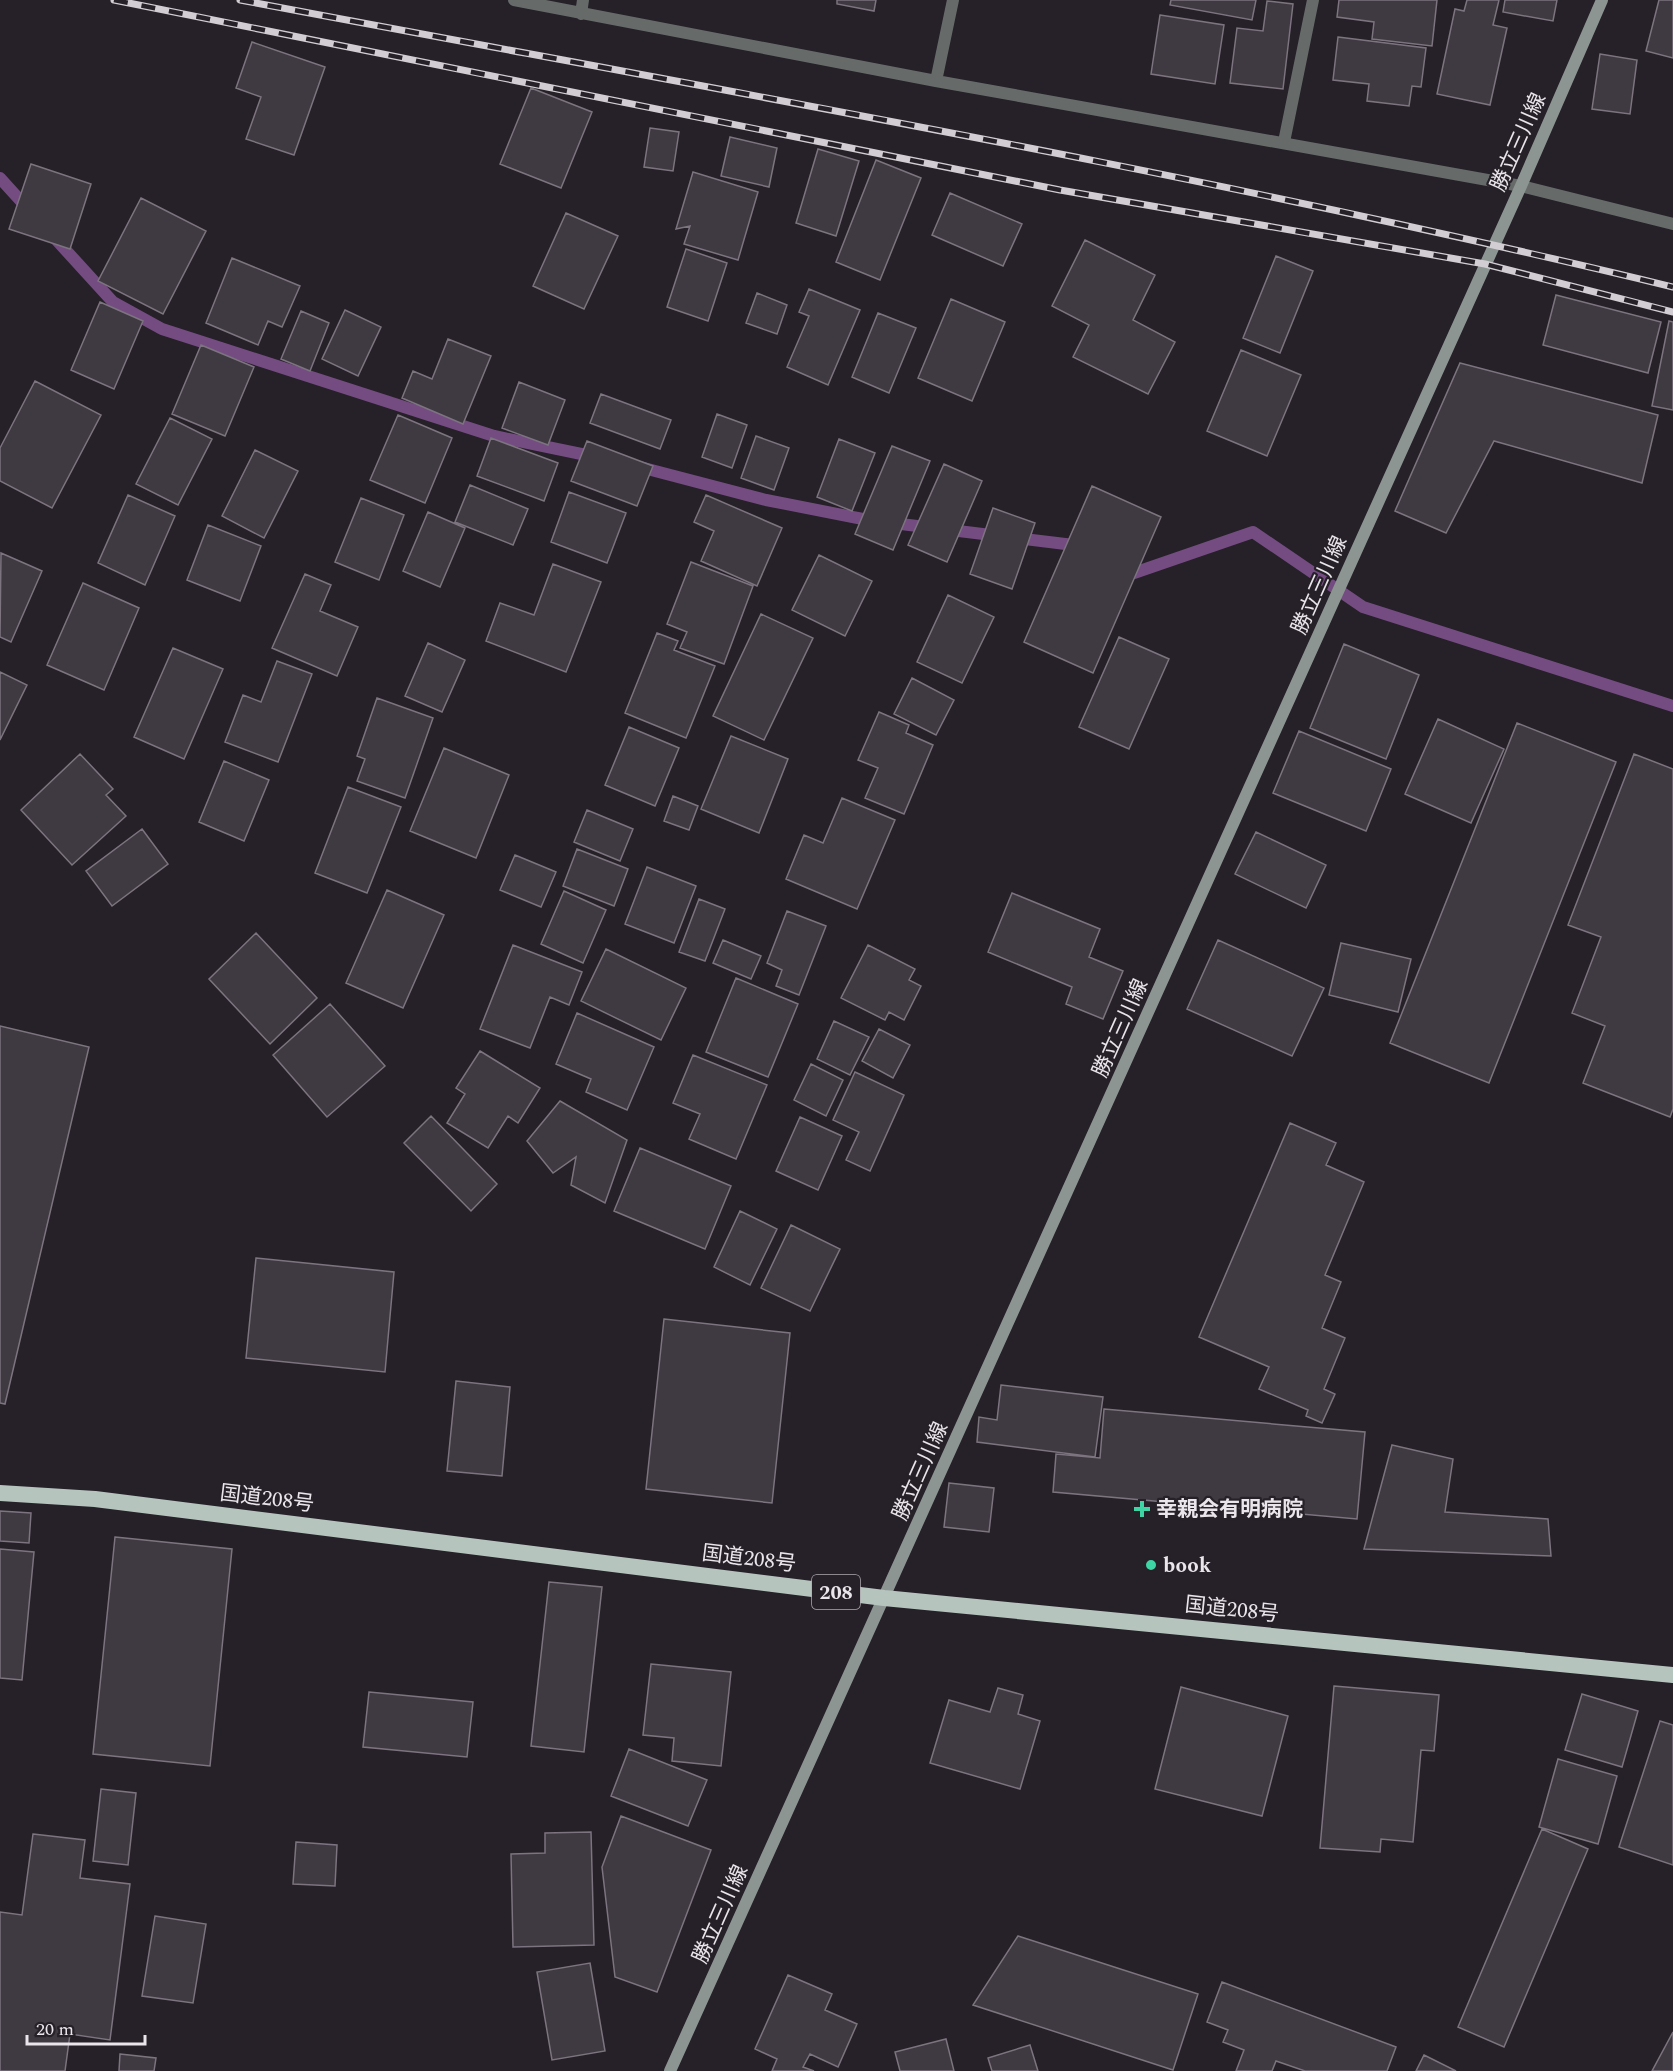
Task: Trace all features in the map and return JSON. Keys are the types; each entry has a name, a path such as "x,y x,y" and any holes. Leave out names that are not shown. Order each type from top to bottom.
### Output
{"highway":[{"name":"国道208号","path":"0,1493 95,1499 884,1598 1673,1675"}],"main road":[{"name":"勝立三川線","path":"670,2071 1521,186 1602,0"}],"street":[{"path":"514,0 936,81 1521,186 1673,224"},
{"path":"580,14 584,0"},
{"path":"936,81 952,0"},
{"path":"1284,142 1313,0"}],"building":[{"path":"837,0 876,0 874,11 837,4"},
{"path":"1171,0 1256,0 1252,20 1170,5"},
{"path":"1339,0 1437,0 1432,46 1372,39 1374,22 1337,17"},
{"path":"1467,0 1499,0 1493,25 1507,28 1490,105 1437,94 1455,9 1464,11"},
{"path":"1505,0 1557,0 1553,21 1503,12"},
{"path":"1659,0 1673,0 1673,58 1646,51"},
{"path":"1267,1 1293,4 1283,89 1230,83 1237,28 1263,31"},
{"path":"1160,15 1224,25 1215,84 1151,74"},
{"path":"1338,37 1426,48 1421,87 1412,86 1409,106 1367,101 1369,84 1333,80"},
{"path":"252,42 325,67 294,155 246,139 261,97 236,88"},
{"path":"1600,54 1637,60 1630,114 1592,109"},
{"path":"531,88 592,112 561,188 500,164"},
{"path":"650,128 679,132 673,171 644,167"},
{"path":"730,137 777,148 769,187 721,176"},
{"path":"818,149 859,161 836,236 796,223"},
{"path":"876,160 921,178 880,280 836,262"},
{"path":"31,164 91,184 70,249 9,229"},
{"path":"693,172 758,192 738,260 684,244 690,226 676,229"},
{"path":"950,193 1022,224 1003,266 932,235"},
{"path":"141,198 206,231 163,314 98,281"},
{"path":"566,213 618,236 584,309 533,286"},
{"path":"1085,240 1155,275 1133,320 1175,342 1148,394 1073,357 1089,325 1052,306"},
{"path":"686,249 727,263 708,321 667,307"},
{"path":"1276,256 1313,271 1280,353 1243,338"},
{"path":"232,258 300,286 282,327 268,321 258,345 206,323"},
{"path":"809,289 860,310 828,385 787,367 809,316 799,312"},
{"path":"757,293 787,305 777,334 746,323"},
{"path":"1556,295 1661,322 1648,373 1543,345"},
{"path":"951,299 1005,322 972,401 918,378"},
{"path":"100,302 143,321 114,389 71,370"},
{"path":"345,310 381,327 358,376 322,359"},
{"path":"301,311 329,323 310,371 281,359"},
{"path":"878,313 916,328 889,393 852,377"},
{"path":"1669,321 1673,322 1673,410 1652,406"},
{"path":"448,339 491,356 463,424 402,398 413,371 432,379"},
{"path":"201,345 254,367 225,436 172,414"},
{"path":"1241,350 1301,375 1267,456 1207,431"},
{"path":"1460,363 1658,415 1642,483 1494,441 1446,533 1395,511"},
{"path":"35,381 101,415 52,508 0,481 0,448"},
{"path":"519,382 565,400 548,445 502,428"},
{"path":"601,394 671,420 660,449 590,423"},
{"path":"717,414 747,425 732,468 702,457"},
{"path":"398,415 452,438 425,503 370,480"},
{"path":"170,418 212,439 178,505 136,484"},
{"path":"756,436 789,448 774,490 741,478"},
{"path":"491,438 558,463 544,501 477,476"},
{"path":"839,439 875,453 852,511 817,497"},
{"path":"587,441 653,466 637,506 571,481"},
{"path":"892,446 930,461 893,550 855,534"},
{"path":"255,450 298,471 264,538 222,516"},
{"path":"944,464 982,481 947,562 908,545"},
{"path":"470,485 528,509 513,545 455,522"},
{"path":"1092,486 1161,517 1093,673 1024,642"},
{"path":"569,492 626,513 607,563 551,542"},
{"path":"128,495 175,516 145,585 98,563"},
{"path":"706,495 782,528 757,586 701,561 714,531 694,522"},
{"path":"361,498 404,515 379,580 335,562"},
{"path":"993,508 1035,523 1012,589 970,574"},
{"path":"428,512 465,528 440,587 403,571"},
{"path":"208,525 261,546 240,601 187,580"},
{"path":"1,553 42,571 11,642 0,637"},
{"path":"819,555 872,581 845,636 792,610"},
{"path":"691,562 753,586 724,664 680,648 687,632 667,624"},
{"path":"553,564 601,582 566,672 486,641 500,603 534,615"},
{"path":"305,574 331,585 320,611 358,627 337,676 272,648"},
{"path":"83,583 139,608 104,690 47,665"},
{"path":"948,595 994,617 962,683 917,662"},
{"path":"761,614 813,638 764,740 713,716"},
{"path":"657,633 678,641 674,650 715,666 686,738 625,713"},
{"path":"1119,637 1169,659 1129,749 1079,727"},
{"path":"428,643 465,660 442,712 405,696"},
{"path":"1344,644 1419,675 1386,759 1310,728"},
{"path":"173,648 223,669 184,759 134,737"},
{"path":"277,661 312,674 278,762 225,742 243,695 261,702"},
{"path":"0,672 27,685 0,740"},
{"path":"912,678 954,700 936,735 894,714"},
{"path":"377,698 433,718 405,798 357,781 365,759 357,756"},
{"path":"879,712 909,725 906,733 933,745 904,814 865,798 878,768 858,760"},
{"path":"1438,719 1504,749 1471,823 1405,794"},
{"path":"1517,723 1616,762 1489,1083 1390,1043"},
{"path":"629,727 679,748 655,806 605,785"},
{"path":"1299,731 1391,769 1366,831 1273,793"},
{"path":"731,736 788,759 759,833 701,809"},
{"path":"444,748 509,775 476,858 410,831"},
{"path":"80,754 113,789 106,795 126,816 72,865 21,810"},
{"path":"1634,754 1673,769 1673,1109 1670,1117 1583,1083 1605,1026 1572,1013 1601,937 1568,925"},
{"path":"224,761 269,780 244,841 199,822"},
{"path":"348,787 401,807 367,893 315,873"},
{"path":"673,796 698,806 689,830 664,821"},
{"path":"842,798 895,820 857,909 786,879 804,835 823,843"},
{"path":"587,810 633,829 620,861 574,842"},
{"path":"142,829 168,864 112,906 86,871"},
{"path":"1256,832 1326,865 1306,908 1235,874"},
{"path":"577,849 628,869 614,906 563,886"},
{"path":"515,855 556,872 541,907 500,890"},
{"path":"647,867 696,886 674,943 625,924"},
{"path":"387,890 444,915 403,1008 346,983"},
{"path":"564,891 606,910 583,963 541,944"},
{"path":"1012,893 1100,929 1089,957 1123,971 1103,1019 1066,1004 1072,987 988,952"},
{"path":"699,899 725,909 705,961 679,952"},
{"path":"787,911 826,926 799,995 776,986 782,970 767,963"},
{"path":"256,933 317,998 270,1044 209,979"},
{"path":"723,940 761,956 751,979 713,963"},
{"path":"1218,940 1324,988 1292,1056 1187,1009"},
{"path":"1341,943 1411,959 1398,1012 1329,995"},
{"path":"513,945 582,972 569,1005 550,997 530,1048 480,1029"},
{"path":"868,945 915,969 909,980 921,986 904,1020 889,1012 885,1020 841,998"},
{"path":"606,949 686,988 661,1040 581,1001"},
{"path":"736,978 798,1004 768,1077 706,1052"},
{"path":"330,1004 385,1066 327,1117 273,1055"},
{"path":"577,1013 654,1047 627,1110 586,1092 591,1079 556,1064"},
{"path":"834,1021 869,1037 850,1075 817,1059"},
{"path":"0,1026 89,1047 5,1404 0,1403"},
{"path":"879,1029 910,1045 893,1078 862,1061"},
{"path":"480,1051 540,1088 518,1123 508,1116 488,1148 447,1123 465,1094 456,1088"},
{"path":"693,1055 767,1085 736,1159 689,1139 700,1114 673,1103"},
{"path":"811,1064 843,1080 826,1116 794,1100"},
{"path":"855,1072 904,1095 870,1171 846,1160 859,1132 833,1120"},
{"path":"560,1101 627,1140 605,1203 571,1185 576,1157 553,1173 527,1141"},
{"path":"431,1116 497,1184 471,1211 404,1143"},
{"path":"800,1117 842,1136 818,1190 776,1171"},
{"path":"1290,1123 1336,1143 1326,1165 1364,1182 1325,1275 1341,1282 1322,1328 1345,1338 1324,1389 1335,1394 1322,1423 1306,1416 1308,1410 1259,1389 1269,1367 1199,1337"},
{"path":"640,1148 731,1186 705,1249 614,1211"},
{"path":"740,1211 777,1229 750,1285 714,1267"},
{"path":"791,1225 840,1249 810,1311 761,1288"},
{"path":"256,1258 394,1272 385,1372 246,1358"},
{"path":"664,1319 790,1333 772,1503 646,1489"},
{"path":"456,1381 510,1387 502,1476 447,1471"},
{"path":"1001,1385 1103,1397 1095,1457 977,1442 979,1417 997,1420"},
{"path":"1104,1409 1365,1432 1357,1519 1053,1492 1056,1454 1100,1458"},
{"path":"1392,1445 1453,1459 1445,1512 1548,1519 1551,1556 1364,1549"},
{"path":"949,1483 994,1488 989,1532 944,1527"},
{"path":"0,1511 31,1513 29,1543 0,1541"},
{"path":"115,1537 232,1549 210,1766 93,1754"},
{"path":"0,1549 34,1552 22,1680 0,1678"},
{"path":"549,1582 602,1587 584,1752 531,1746"},
{"path":"651,1664 731,1672 721,1766 672,1761 674,1738 643,1735"},
{"path":"1334,1686 1439,1695 1434,1751 1421,1750 1413,1842 1381,1839 1380,1852 1320,1848"},
{"path":"1181,1687 1288,1716 1262,1816 1155,1789"},
{"path":"998,1688 1023,1695 1018,1714 1040,1721 1020,1789 930,1763 949,1700 990,1712"},
{"path":"369,1692 473,1702 467,1757 363,1747"},
{"path":"1582,1694 1638,1711 1622,1767 1565,1750"},
{"path":"1660,1721 1673,1725 1673,1865 1619,1847"},
{"path":"629,1749 707,1780 688,1826 611,1796"},
{"path":"1558,1759 1617,1776 1598,1844 1539,1827"},
{"path":"101,1789 136,1793 128,1865 93,1861"},
{"path":"621,1816 711,1850 657,1992 615,1977 602,1867"},
{"path":"1542,1829 1588,1849 1504,2047 1458,2027"},
{"path":"591,1832 594,1945 513,1947 511,1854 545,1853 545,1833"},
{"path":"33,1834 85,1840 80,1878 130,1884 110,2040 70,2034 65,2071 0,2071 0,1912 22,1915"},
{"path":"296,1842 337,1845 335,1886 293,1884"},
{"path":"155,1916 206,1924 193,2003 142,1996"},
{"path":"1018,1936 1198,1994 1173,2070 973,2005"},
{"path":"590,1963 605,2051 552,2060 537,1972"},
{"path":"788,1975 832,1994 825,2010 857,2024 838,2067 810,2054 803,2067 814,2071 772,2071 777,2059 755,2049"},
{"path":"1222,1982 1396,2047 1387,2071 1305,2071 1276,2061 1272,2071 1236,2071 1244,2050 1223,2042 1228,2030 1207,2022"},
{"path":"1673,2032 1673,2071 1652,2071"},
{"path":"946,2039 954,2071 900,2071 895,2052"},
{"path":"1030,2045 1038,2071 992,2071 988,2058"},
{"path":"120,2054 156,2058 154,2071 119,2071"},
{"path":"1424,2055 1456,2071 1416,2071"}],"waterway":[{"path":"0,178 29,210"},
{"path":"51,234 113,302 162,329 494,436 596,457"},
{"path":"636,466 766,500 868,520 1082,546"},
{"path":"1124,567 1134,573 1253,532 1363,607 1673,706"}],"railway":[{"path":"114,0 1060,190 1485,264 1673,312"},
{"path":"240,0 1137,169 1495,245 1673,287"}],"place":[{"name":"幸親会有明病院","path":"1142,1509"},
{"name":"book","path":"1151,1565"}]}
